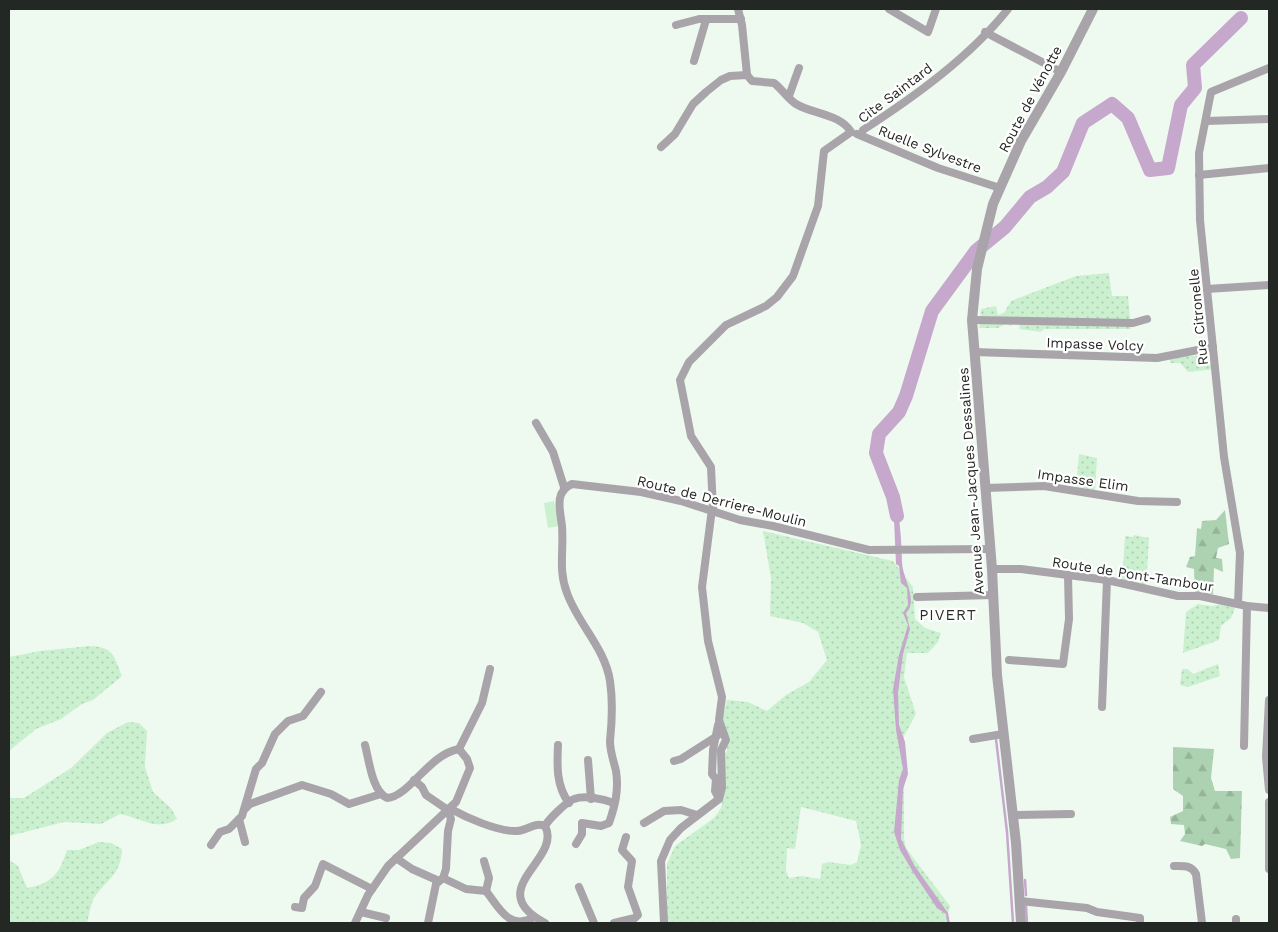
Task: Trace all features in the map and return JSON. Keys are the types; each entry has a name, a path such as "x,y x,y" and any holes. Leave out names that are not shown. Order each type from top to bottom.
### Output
{"street":[{"path":"661,147 675,134 693,104 706,92 724,79 747,75 741,19 738,9"},
{"path":"890,9 928,32 936,9"},
{"name":"Cite Saintard","path":"860,135 863,130 909,97 929,86 1008,9"},
{"name":"Route de Vénotte","path":"989,218 993,204 1021,141 1061,72 1093,9"},
{"path":"676,25 689,20 741,19"},
{"path":"694,61 706,20"},
{"path":"986,32 1061,72"},
{"path":"789,96 799,68"},
{"name":"Rue Citronelle","path":"1238,603 1240,553 1224,457 1200,220 1199,153 1211,92 1269,68"},
{"name":"Ruelle Sylvestre","path":"747,75 752,81 774,83 794,103 824,114 848,127 851,132 938,168 1000,188"},
{"path":"1206,121 1269,119"},
{"path":"718,799 715,791 716,779 712,774 713,750 718,734 722,697 708,640 702,587 712,510 711,467 691,436 680,380 689,362 726,324 766,306 793,276 818,206 824,151 851,132"},
{"path":"1199,175 1269,168"},
{"name":"Avenue Jean-Jacques Dessalines","path":"989,218 977,269 972,320 994,596 996,675 1012,815 1021,923"},
{"path":"1207,289 1269,285"},
{"path":"972,320 1133,322 1147,318"},
{"name":"Impasse Volcy","path":"974,352 1156,358 1213,347"},
{"path":"536,423 553,452 564,487 559,496 562,532 560,574 574,610 595,642 610,682 613,730 610,742 616,779 616,800 609,823 601,826 582,823 582,834 576,844"},
{"name":"Route de Derriere-Moulin","path":"564,487 572,484 641,492 712,510 740,520 773,526 869,550 990,549"},
{"name":"Impasse Elim","path":"985,488 1044,486 1138,501 1177,502"},
{"name":"Route de Pont-Tambour","path":"992,569 1020,570 1107,580 1178,596 1200,596 1247,606 1269,608"},
{"path":"1009,660 1063,664 1069,619 1068,575"},
{"path":"1102,707 1107,580"},
{"path":"917,597 994,596"},
{"path":"1244,746 1247,606"},
{"path":"459,749 482,703 490,669"},
{"path":"245,809 256,770 262,763 272,740 288,721 303,716 321,692"},
{"path":"1269,700 1266,757 1269,790"},
{"path":"664,923 661,861 670,840 681,828 718,799 722,788 721,750 726,740 719,720"},
{"path":"674,760 681,760 709,743 718,734"},
{"path":"973,739 1003,734"},
{"path":"365,745 381,794 387,798 393,798 432,762 449,751 459,749"},
{"path":"558,745 558,772 564,796 569,803"},
{"path":"355,923 372,889 396,858 450,809 470,768 467,759 459,749"},
{"path":"588,760 591,798"},
{"path":"414,780 422,787 426,795 450,809 485,824 509,831 525,830 534,825 545,826"},
{"path":"211,845 216,836 229,829 250,804 302,786 331,794 349,804 381,794"},
{"path":"545,826 557,811 572,799 591,798 614,803"},
{"path":"1269,802 1269,868"},
{"path":"428,923 432,901 441,879 452,819 450,809"},
{"path":"644,823 664,811 681,810 697,815"},
{"path":"1012,815 1071,814"},
{"path":"239,819 245,842"},
{"path":"545,826 548,839 520,890 520,901 534,917 545,923"},
{"path":"614,923 635,918 638,915 628,887 632,861 622,850 626,837"},
{"path":"396,858 412,869 466,889 486,891"},
{"path":"484,861 489,878 486,891 502,914 520,921 534,917"},
{"path":"295,907 302,908 304,898 314,886 323,864 372,889"},
{"path":"1174,866 1193,868 1196,874 1202,923"},
{"path":"579,887 594,923"},
{"path":"1020,901 1088,908 1097,912 1140,918 1140,923"},
{"path":"361,912 386,918"}],"green space":[{"path":"1109,273 1112,296 1128,296 1131,329 1044,329 1041,332 1019,329 1021,321 1016,321 1011,326 1006,324 998,328 979,328 981,309 996,306 998,315 1004,313 1011,301 1076,276"},
{"path":"1205,355 1216,369 1188,372 1180,363 1170,363 1170,357"},
{"path":"1079,454 1097,458 1095,491 1076,486"},
{"path":"554,501 559,526 548,528 544,503"},
{"path":"1225,510 1229,544 1218,548 1216,558 1222,559 1223,572 1214,568 1213,594 1195,594 1194,569 1186,567 1190,557 1195,556 1197,528 1201,529 1202,521 1216,520"},
{"path":"763,531 893,561 913,587 915,619 925,628 941,633 938,642 928,653 907,653 904,677 916,714 904,736 904,838 906,848 950,906 946,923 667,923 667,864 675,846 714,818 721,808 725,788 724,756 727,750 727,736 722,719 727,700 748,702 767,711 786,695 809,682 827,660 818,632 803,623 770,616 771,578","holes":["801,807 856,821 861,845 857,862 851,865 828,862 822,864 820,879 801,876 789,878 786,871 787,848 795,849"]},
{"path":"1134,535 1149,538 1146,586 1122,580 1125,536 1133,537"},
{"path":"1226,603 1235,608 1231,618 1221,626 1219,640 1183,653 1186,612 1198,604 1212,606"},
{"path":"90,646 104,648 109,651 115,658 122,676 93,700 82,704 61,719 36,729 9,751 9,657 40,651"},
{"path":"1218,664 1220,676 1188,687 1180,685 1182,669 1188,669 1193,674"},
{"path":"128,722 139,723 147,731 145,767 153,792 171,808 177,819 170,823 156,824 120,814 101,824 64,822 9,836 9,798 24,798 71,768 107,733"},
{"path":"1173,747 1214,749 1211,778 1215,791 1242,791 1240,858 1231,859 1226,849 1180,841 1185,834 1184,825 1171,824 1170,817 1183,811 1183,796 1173,789"},
{"path":"99,842 111,843 122,849 121,858 116,872 93,900 87,923 9,923 9,860 18,866 27,888 43,883 54,876 67,850 79,850"}],"shaded area":[{"path":"893,497 899,518 903,568 911,602 910,608 906,613 910,629 903,654 898,693 899,725 905,742 908,774 903,789 901,839 914,865 948,913 950,923 947,923 946,914 937,908 913,872 900,850 894,832 899,780 903,769 896,730 893,689 899,655 908,625 903,613 908,605 907,588 901,583 899,566 896,564"}],"waterway":[{"path":"897,516 893,497 876,453 879,434 899,412 906,396 932,311 976,251 1005,227 1030,197 1047,187 1063,172 1083,123 1112,104 1128,118 1150,170 1168,168 1181,105 1195,88 1193,65 1241,18"},
{"path":"996,739 1007,832 1013,923"},
{"path":"1025,880 1026,895"},
{"path":"1026,906 1027,923"}],"district":[{"name":"PIVERT","path":"948,615"}]}
